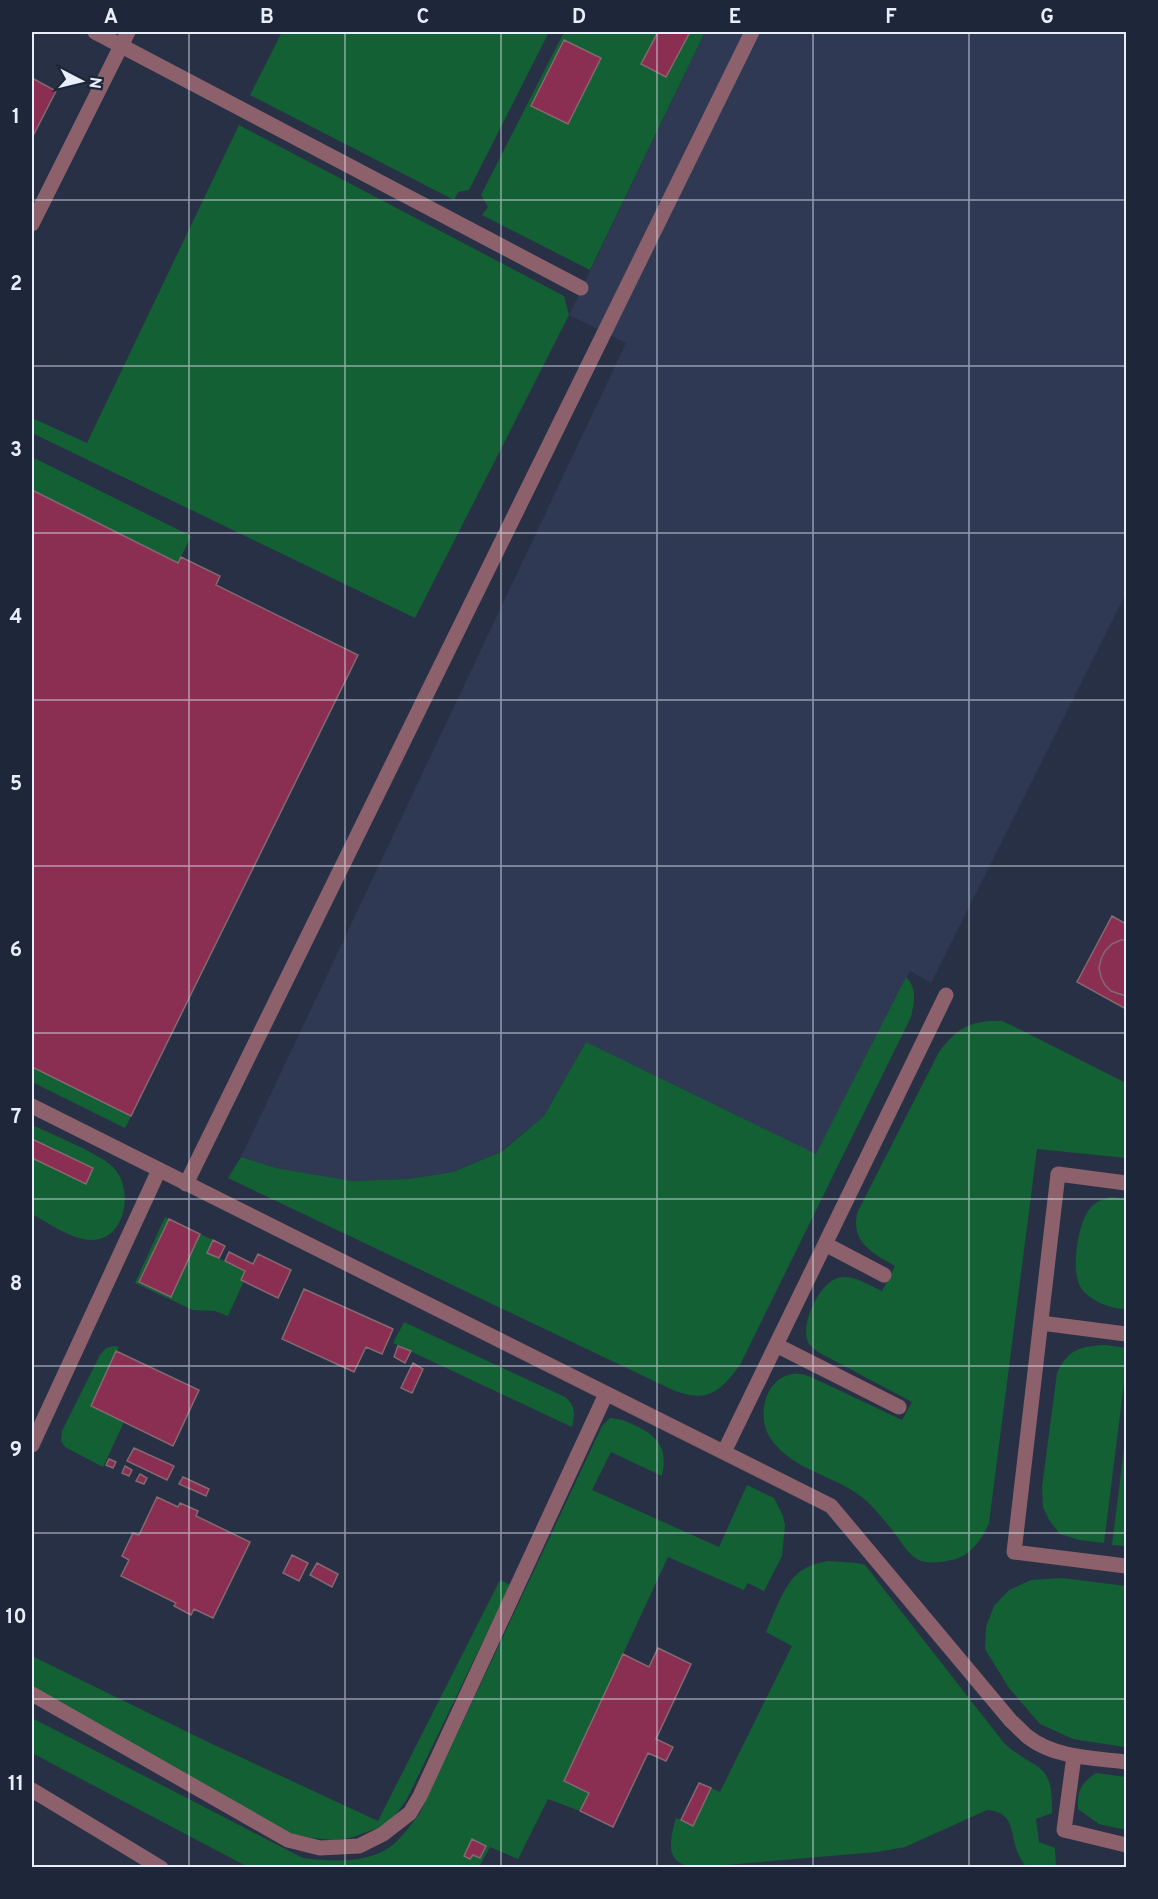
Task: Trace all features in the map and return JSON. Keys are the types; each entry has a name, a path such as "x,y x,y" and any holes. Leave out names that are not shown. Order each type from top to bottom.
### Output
{"street":[{"path":"95,32 124,38 581,288"},
{"path":"186,1184 752,32"},
{"path":"32,224 124,38"},
{"path":"724,1452 946,995"},
{"path":"32,1106 831,1506 1011,1721 1029,1737 1047,1748 1074,1756 1126,1762"},
{"path":"32,1445 159,1170"},
{"path":"1126,1183 1058,1174 1014,1552 1126,1566"},
{"path":"825,1244 884,1275"},
{"path":"1041,1323 1126,1334"},
{"path":"776,1345 900,1407"},
{"path":"32,1694 288,1840 320,1848 359,1846 382,1834 410,1813 420,1796 606,1394"},
{"path":"1074,1756 1064,1830 1126,1845"},
{"path":"32,1790 161,1868"}],"shaded area":[{"path":"705,32 1126,32 1126,593 931,983 910,971 816,1155 586,1042 544,1116 500,1152 453,1172 408,1179 352,1181 276,1168 241,1157 626,343 569,315"}],"green space":[{"path":"282,32 549,32 469,190 458,192 454,200 250,95"},
{"path":"564,32 705,32 590,270 482,215 488,207 481,195"},
{"path":"239,125 564,296 569,315 415,618 32,433 32,418 87,443"},
{"path":"32,457 191,536 178,563 32,490"},
{"path":"906,977 914,991 911,1017 740,1365 720,1388 705,1395 696,1396 675,1391 228,1178 241,1157 276,1168 352,1181 408,1179 453,1172 501,1152 544,1116 586,1042 816,1154"},
{"path":"988,1021 1002,1021 1126,1083 1126,1158 1037,1149 989,1523 979,1541 965,1555 939,1562 921,1561 910,1553 877,1512 859,1495 801,1465 779,1449 766,1430 764,1410 769,1391 775,1383 783,1377 802,1374 902,1420 912,1402 816,1350 809,1344 806,1336 809,1315 820,1293 835,1279 853,1278 882,1291 895,1266 864,1245 857,1230 858,1211 939,1052 965,1027"},
{"path":"32,1067 131,1116 125,1128 32,1082"},
{"path":"32,1125 87,1151 114,1168 120,1177 125,1200 119,1223 112,1232 103,1238 84,1239 61,1230 32,1214"},
{"path":"1112,1197 1126,1199 1126,1309 1108,1306 1090,1297 1081,1288 1076,1271 1079,1235 1086,1214 1096,1203"},
{"path":"165,1217 169,1219 139,1282 171,1297 200,1234 213,1240 208,1253 245,1271 241,1280 244,1281 228,1316 215,1311 193,1310 135,1283"},
{"path":"404,1322 565,1397 574,1411 572,1427 393,1343"},
{"path":"1106,1345 1126,1348 1126,1367 1104,1543 1079,1540 1060,1534 1049,1520 1043,1507 1042,1487 1057,1373 1061,1365 1076,1350 1089,1346"},
{"path":"119,1347 91,1406 124,1422 103,1467 65,1447 61,1441 62,1431 100,1355 106,1348"},
{"path":"610,1418 630,1423 654,1438 663,1454 662,1476 611,1452 592,1490 719,1547 747,1485 774,1498 783,1516 785,1525 782,1556 764,1591 748,1583 744,1590 668,1557 564,1781 589,1793 580,1811 548,1799 518,1859 490,1847 479,1867 248,1867 32,1753 32,1718 303,1858 357,1859 387,1849 401,1837 420,1813 602,1426"},
{"path":"1126,1433 1126,1546 1112,1545"},
{"path":"828,1561 865,1565 1004,1743 1046,1775 1052,1796 1052,1813 1036,1819 1039,1842 1055,1848 1056,1867 1026,1867 1018,1853 1007,1818 996,1811 987,1810 905,1847 877,1852 702,1867 681,1864 675,1859 672,1853 671,1838 676,1818 693,1825 711,1788 720,1792 792,1646 766,1632 780,1598 790,1582 801,1571"},
{"path":"1062,1578 1126,1586 1124,1747 1073,1739 1040,1724 1009,1688 985,1649 986,1627 994,1606 1009,1590 1031,1580"},
{"path":"500,1580 510,1585 407,1799 389,1824 350,1838 332,1840 289,1833 32,1688 32,1656 210,1743 378,1821"},
{"path":"1096,1773 1126,1777 1126,1830 1099,1824 1078,1809 1081,1788"}],"building":[{"path":"658,32 690,32 666,77 641,64"},
{"path":"564,40 601,58 568,124 531,106"},
{"path":"32,78 56,91 32,138"},
{"path":"32,490 178,563 181,557 220,576 216,585 358,655 131,1116 32,1067"},
{"path":"1112,916 1126,924 1126,1009 1077,982"},
{"path":"1126,940 1126,996 1111,991 1105,985 1099,968 1105,951 1112,944"},
{"path":"32,1139 93,1168 86,1184 32,1158"},
{"path":"169,1219 200,1234 171,1297 139,1282"},
{"path":"213,1240 225,1246 219,1258 207,1253"},
{"path":"229,1252 253,1264 258,1254 291,1270 278,1298 241,1280 245,1271 225,1261"},
{"path":"304,1289 393,1329 382,1354 366,1347 354,1372 282,1339"},
{"path":"398,1346 411,1351 405,1363 394,1357"},
{"path":"116,1351 199,1390 173,1446 91,1406"},
{"path":"413,1363 423,1369 412,1393 401,1388"},
{"path":"134,1448 174,1466 167,1480 127,1461"},
{"path":"109,1459 116,1462 113,1468 106,1465"},
{"path":"125,1466 132,1470 129,1476 122,1473"},
{"path":"140,1474 147,1478 144,1484 136,1481"},
{"path":"183,1477 209,1489 206,1496 179,1484"},
{"path":"157,1497 178,1507 180,1503 198,1511 196,1516 250,1542 213,1618 194,1609 191,1615 174,1606 176,1603 121,1576 129,1560 122,1556 133,1533 139,1535"},
{"path":"292,1555 308,1563 299,1581 283,1573"},
{"path":"317,1563 338,1574 332,1587 310,1575"},
{"path":"658,1648 691,1664 656,1739 673,1747 666,1761 648,1753 613,1827 580,1811 589,1793 564,1781 623,1654 649,1667"},
{"path":"699,1783 711,1788 693,1826 681,1820"},
{"path":"472,1839 486,1846 480,1858 473,1855 470,1859 464,1856"}]}
